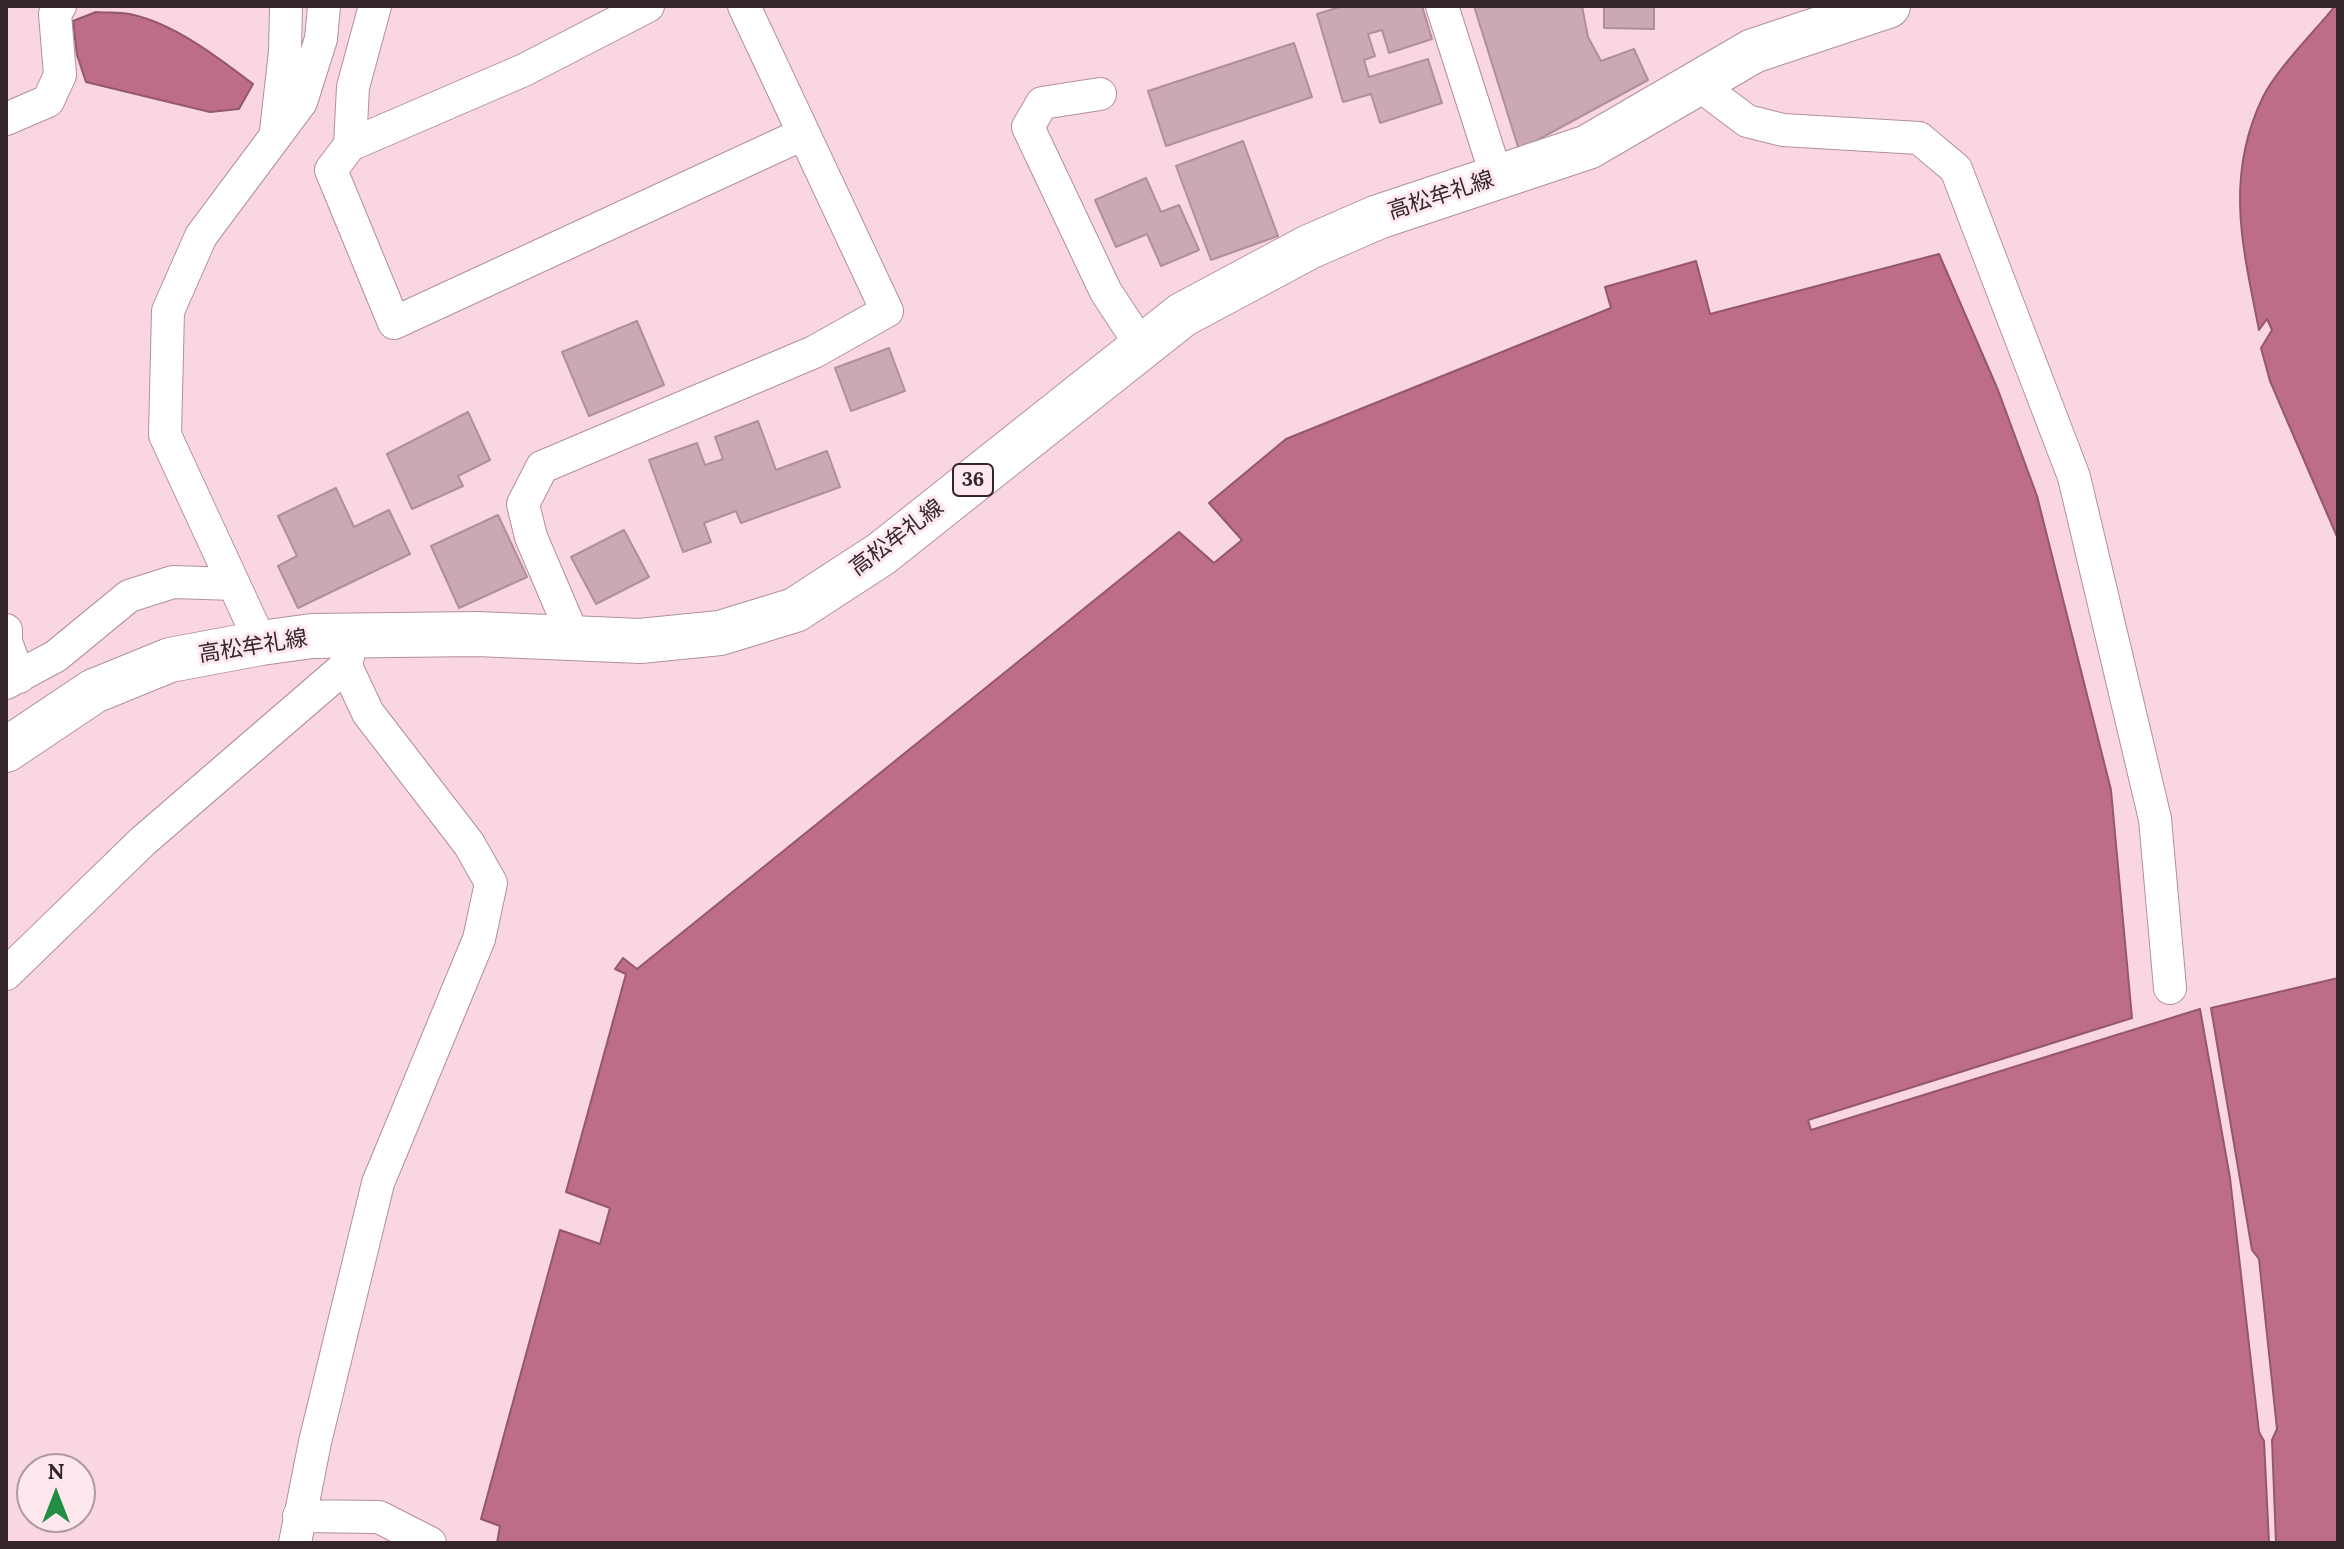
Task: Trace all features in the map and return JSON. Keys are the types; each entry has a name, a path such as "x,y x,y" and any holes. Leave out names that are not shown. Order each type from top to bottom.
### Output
{"main road":[{"name":"高松牟礼線","path":"6,750 94,691 170,660 261,643 349,651 477,634 640,641 720,633 795,610 881,554 1182,315 1309,247 1378,217 1588,147 1753,51 1888,6"}],"street":[{"path":"6,119 48,101 60,75 55,14 60,6"},
{"path":"276,135 285,52 286,6"},
{"path":"261,643 165,435 168,311 201,236 301,102 321,39 324,6"},
{"path":"350,145 353,87 375,6"},
{"path":"648,6 524,70 350,145 331,170 394,323 803,134"},
{"path":"574,638 531,537 523,504 542,467 814,352 887,311 744,6"},
{"path":"1442,6 1497,178"},
{"path":"1698,84 1747,121 1783,130 1919,138 1956,169 2074,477 2155,819 2170,988"},
{"path":"1100,94 1042,103 1028,127 1106,292 1141,345"},
{"path":"6,630 13,680 56,656 129,596 173,582 234,584"},
{"path":"6,974 143,841 349,651 368,713 469,844 491,883 479,939 378,1183 297,1530 379,1517 430,1543"}],"shaded area":[{"path":"2338,6 2338,539 2270,381 2261,348 2272,330 2267,319 2259,330 2240,213 2244,156 2263,97 2286,63"},
{"path":"96,12 129,14 150,20 181,34 211,53 253,84 239,109 210,112 86,82 77,55 73,21"},
{"path":"1939,254 1998,390 2037,496 2111,790 2132,1018 1808,1120 1811,1130 2200,1009 2230,1178 2259,1432 2264,1441 2269,1543 497,1543 500,1526 481,1519 560,1230 600,1244 610,1208 566,1192 626,974 615,969 623,958 637,969 1179,532 1214,563 1242,540 1209,503 1286,439 1611,308 1605,287 1696,261 1710,314"},
{"path":"2338,978 2338,1543 2276,1543 2272,1440 2277,1429 2259,1259 2252,1250 2211,1008"}],"building":[{"path":"1343,6 1422,6 1432,39 1389,53 1382,30 1368,34 1375,56 1364,60 1369,77 1428,59 1442,103 1380,123 1371,94 1343,102 1317,14"},
{"path":"1474,6 1582,6 1588,37 1601,61 1634,49 1648,80 1519,150"},
{"path":"1604,6 1654,6 1654,29 1604,28"},
{"path":"1294,43 1312,97 1166,146 1148,91"},
{"path":"1243,141 1278,236 1211,260 1176,166"},
{"path":"1146,178 1161,212 1179,205 1199,250 1161,266 1147,234 1116,247 1095,200"},
{"path":"637,321 664,385 589,416 562,352"},
{"path":"889,348 905,391 851,411 835,368"},
{"path":"468,412 490,460 458,476 463,486 412,509 387,454"},
{"path":"758,421 776,470 827,451 840,487 741,523 736,511 704,523 711,542 683,552 649,460 697,443 705,465 723,459 715,437"},
{"path":"336,488 354,527 389,510 410,554 298,608 278,566 297,556 278,516"},
{"path":"498,515 527,577 459,608 431,546"},
{"path":"624,530 649,577 596,604 571,557"}]}
